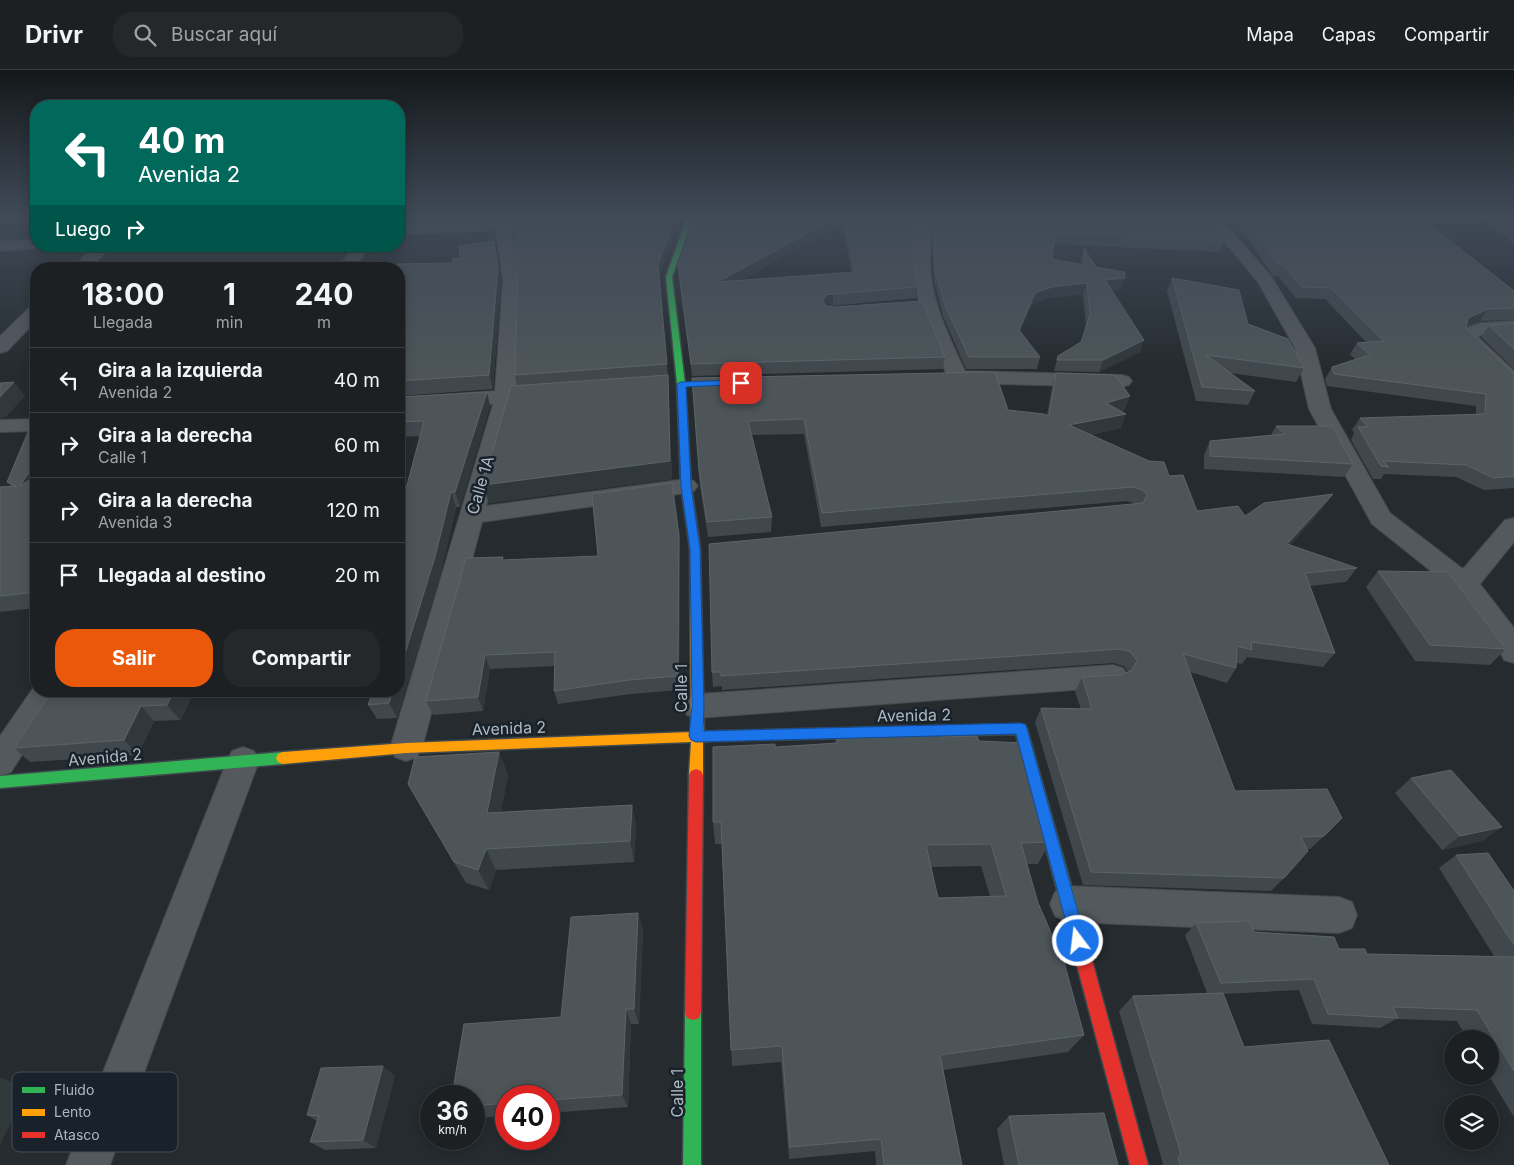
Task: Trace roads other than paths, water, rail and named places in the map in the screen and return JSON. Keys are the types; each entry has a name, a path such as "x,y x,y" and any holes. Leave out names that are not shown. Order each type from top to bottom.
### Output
{"street":[{"name":"Calle 1A","path":"406,748 505,397 511,280 510,268"},
{"name":"Calle 1","path":"672,268 669,277 681,384 686,486 705,548 696,736 692,1165"},
{"path":"921,268 927,306 948,378 1122,381"},
{"path":"1255,268 1265,280 1305,348 1320,409 1381,518 1465,584 1512,646 1514,652"},
{"path":"908,307 927,306"},
{"path":"0,347 30,318"},
{"path":"1514,327 1480,329 1470,334 1468,338 1514,382"},
{"path":"405,404 564,393"},
{"path":"0,426 30,425"},
{"path":"471,516 686,486"},
{"path":"1465,584 1514,526"},
{"path":"698,706 1112,676"},
{"path":"0,762 44,697"},
{"name":"Avenida 2","path":"0,782 406,748 696,736 1021,729 1068,904"},
{"path":"123,1072 243,761"},
{"path":"1138,1165 1068,904 1339,915"},
{"path":"88,1164 93,1152"}]}
